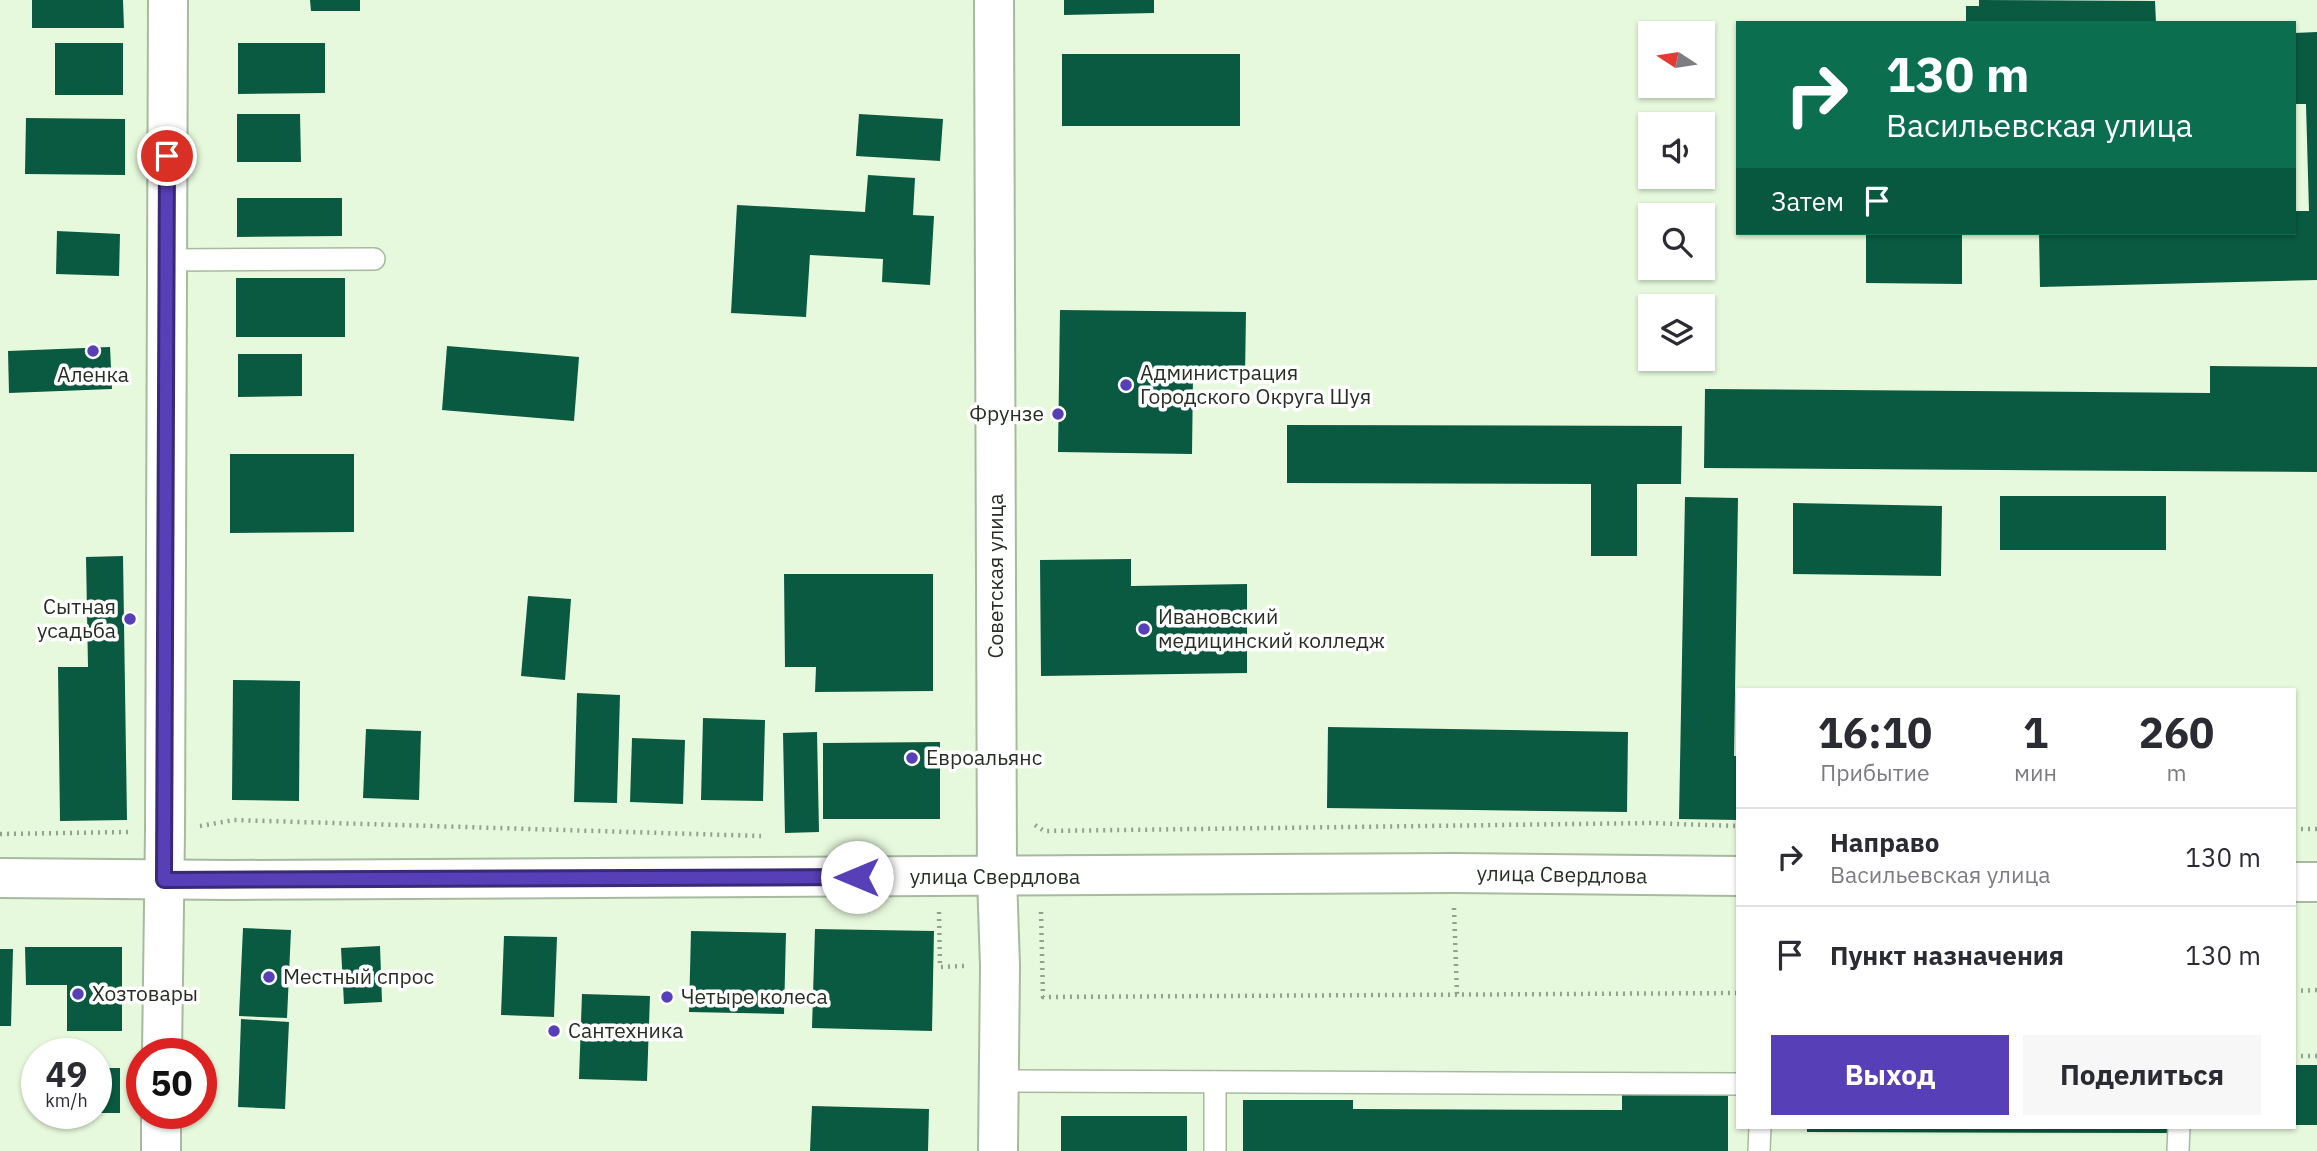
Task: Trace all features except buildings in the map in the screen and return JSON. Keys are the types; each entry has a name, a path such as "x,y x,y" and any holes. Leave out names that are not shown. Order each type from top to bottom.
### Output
{"street":[{"path":"162,1038 168,0"},
{"name":"Советская улица","path":"994,0 997,877 1000,966 998,1151"},
{"name":"улица Свердлова","path":"0,878 164,880 1453,873 1736,876"},
{"path":"2296,882 2317,882"},
{"path":"161,1129 161,1151"}],"lane":[{"path":"167,260 374,258"},
{"path":"999,1081 1736,1084"},
{"path":"1215,1082 1215,1151"},
{"path":"1759,1129 1759,1151"},
{"path":"2178,1151 2179,1129"}],"path":[{"path":"997,803 1044,831 1650,823 1736,826"},
{"path":"0,834 165,831 234,820 773,837"},
{"path":"2296,828 2317,828"},
{"path":"939,877 940,967 1000,966"},
{"path":"2296,990 2317,990"},
{"path":"1043,996 1736,993"},
{"path":"2296,1056 2317,1056"}],"place":[{"name":"Аленка","path":"93,351"},
{"name":"Администрация Городского Округа Шуя","path":"1126,385"},
{"name":"Фрунзе","path":"1058,414"},
{"name":"Сытная усадьба","path":"130,619"},
{"name":"Ивановский медицинский колледж","path":"1144,629"},
{"name":"Евроальянс","path":"912,758"},
{"name":"Местный спрос","path":"269,977"},
{"name":"Хозтовары","path":"78,994"},
{"name":"Четыре колеса","path":"667,997"},
{"name":"Сантехника","path":"554,1031"}],"route":[{"path":"167,156 164,880 857,877"}]}
